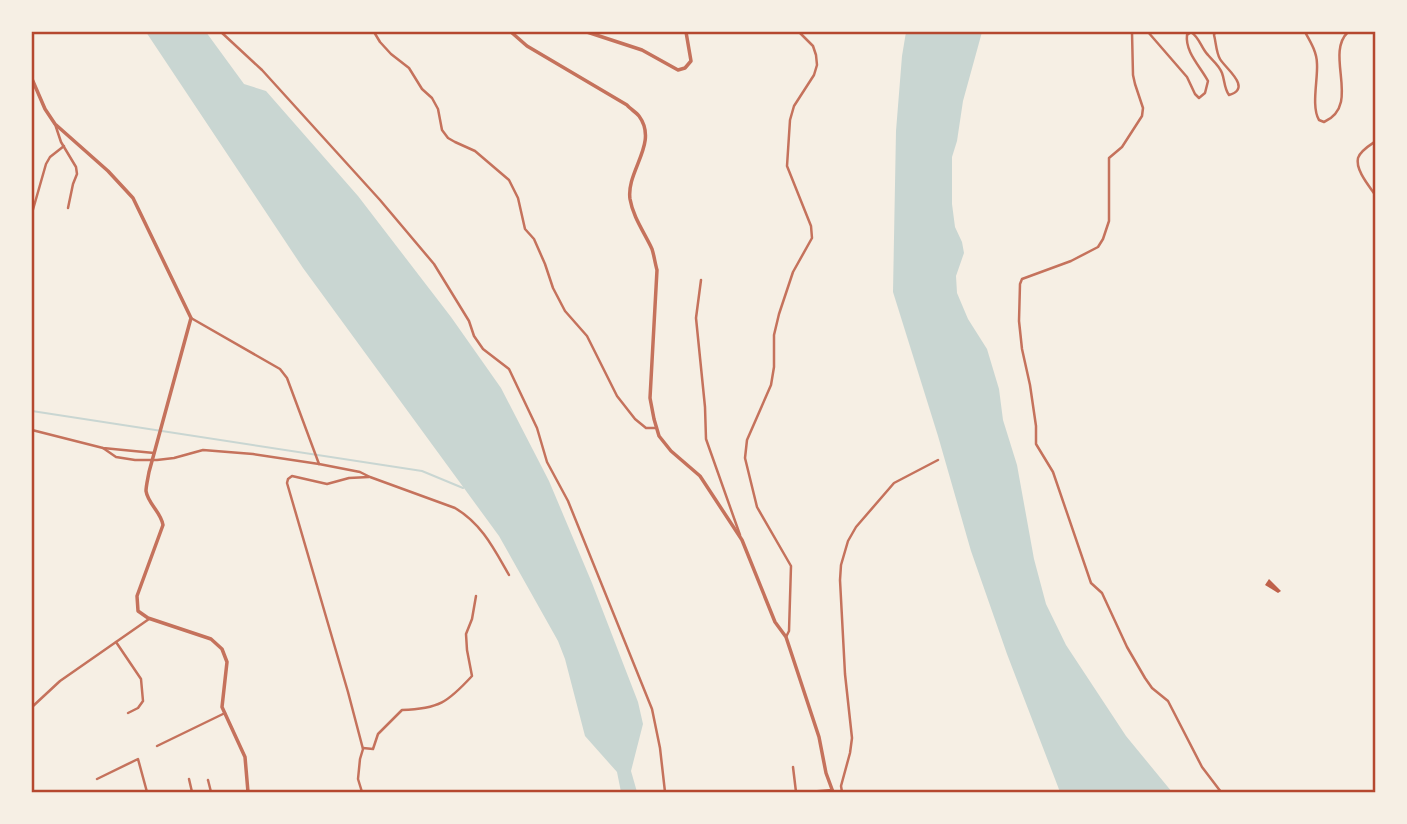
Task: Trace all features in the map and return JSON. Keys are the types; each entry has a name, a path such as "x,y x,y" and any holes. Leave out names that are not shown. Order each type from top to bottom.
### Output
{"street":[{"path":"221,32 262,70 380,200 434,264 483,349 509,369 537,428 547,461 568,501 652,709 665,793"},
{"path":"374,32 391,54 409,68 422,89 432,98 438,109 442,130 448,138 475,151 509,180 518,198 525,229 534,239 565,311 587,336 617,396 635,419 646,428 656,428"},
{"path":"587,32 642,50 678,70 685,68 691,61 687,32"},
{"path":"786,637 789,631 791,566 757,507 744,458 747,440 771,385 774,335 779,314 793,272 812,238 811,226 787,166 790,120 794,106 814,75 817,65 813,47 799,32"},
{"path":"1132,32 1133,75 1143,107 1142,116 1122,147 1109,159 1110,203 1106,230 1098,247 1092,251 1022,279 1019,321 1022,349 1036,426 1036,444 1053,472 1091,583 1101,593 1145,678 1152,688 1168,701 1202,767 1221,793"},
{"path":"1148,32 1187,77 1199,98 1205,93 1208,81 1191,54 1186,40 1191,32 1222,72 1226,92 1230,95 1237,92 1236,76 1220,58 1215,32"},
{"path":"1305,32 1316,55 1315,112 1319,120 1324,122 1333,117 1340,102 1343,85 1339,49 1343,36 1348,32"},
{"path":"513,33 527,47 627,105 639,117 644,129 645,149 631,183 630,196 633,211 653,252 657,270 650,398 656,428 671,451 700,476 742,539"},
{"path":"32,79 76,167 77,174 68,208"},
{"path":"55,124 134,198 191,318 279,369 287,378 319,464"},
{"path":"1376,141 1361,153 1358,159 1359,167 1376,197"},
{"path":"32,213 46,164 50,157 64,146"},
{"path":"701,279 696,318 706,439 775,622 786,637 819,737 832,791 808,793"},
{"path":"191,318 153,453 146,491 163,525 136,596 138,611 149,619 211,639 222,649 227,662 222,707 245,757 248,793"},
{"path":"32,430 103,448 153,453"},
{"path":"103,448 116,457 135,460 174,458 203,450 253,454 360,472 465,514 485,533 509,575"},
{"path":"842,793 841,786 852,738 841,615 841,565 848,541 856,527 894,483 938,460"},
{"path":"362,793 358,779 363,748 287,482 292,476 327,484 349,478 370,477"},
{"path":"363,748 373,748 378,734 402,710 423,709 440,704 453,696 472,676 466,634 476,596"},
{"path":"32,707 60,681 149,619"},
{"path":"116,642 141,680 143,701 138,708 128,713"},
{"path":"157,746 225,713"},
{"path":"97,779 138,759 147,793"},
{"path":"793,767 796,793"},
{"path":"189,779 192,793"},
{"path":"208,780 211,793"}],"shaded area":[{"path":"146,32 206,32 244,84 266,91 358,196 451,317 501,388 549,481 638,702 643,724 631,771 637,792 621,792 617,772 585,736 558,641 499,536 303,268"},
{"path":"906,32 982,32 963,101 952,157 952,204 955,227 964,253 956,276 957,293 968,319 987,349 999,389 1003,420 1017,465 1034,559 1046,604 1066,645 1126,736 1172,792 1060,792 1007,654 971,551 893,292 896,131"}],"building":[{"path":"1269,579 1281,591 1278,593 1265,585"}],"waterway":[{"path":"32,411 422,471 463,488"}]}
